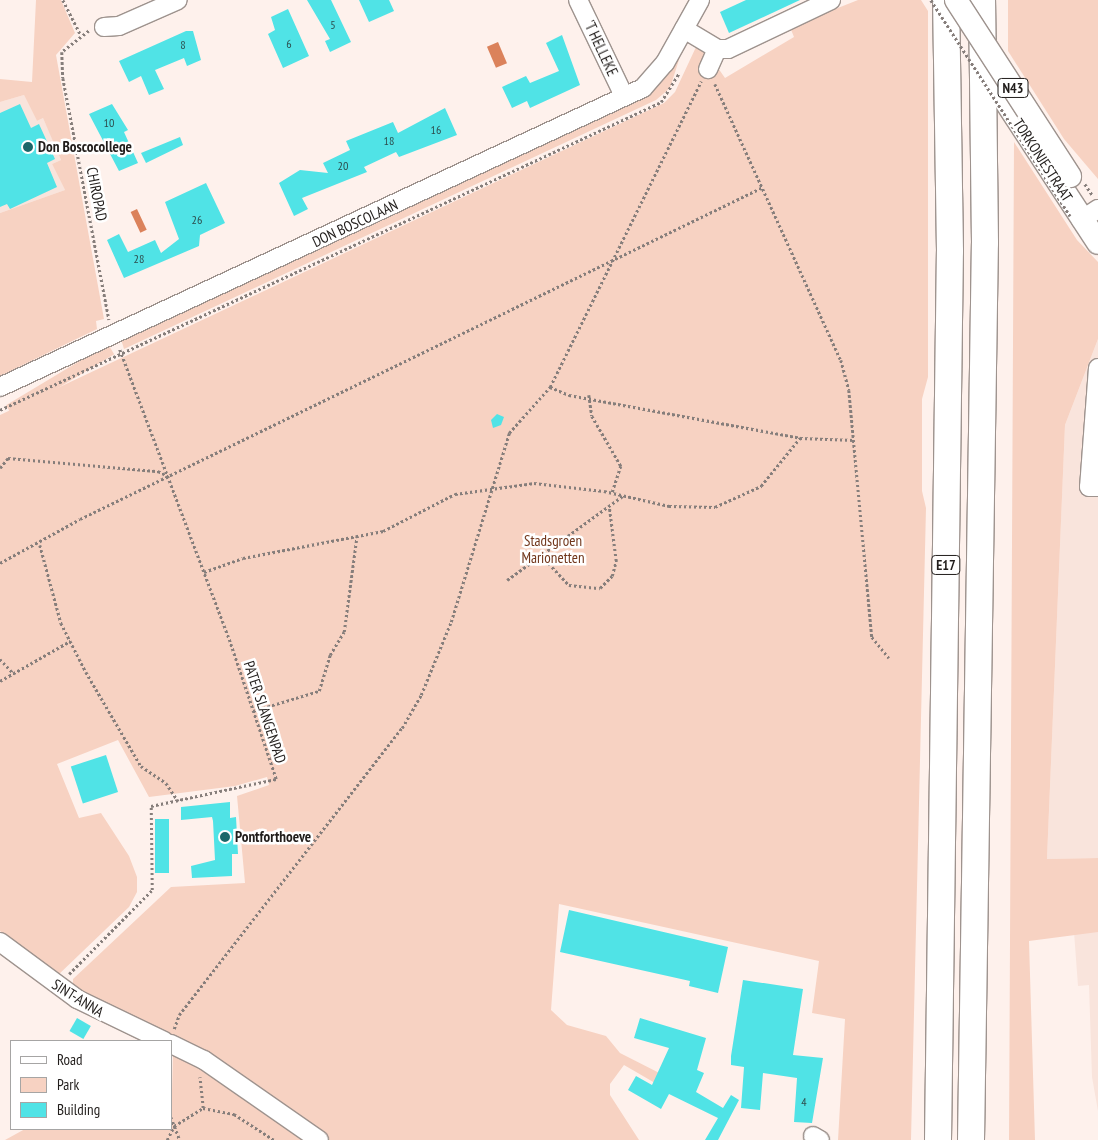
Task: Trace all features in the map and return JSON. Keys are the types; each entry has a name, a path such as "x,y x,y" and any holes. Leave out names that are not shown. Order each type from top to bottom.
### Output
{"highway":[{"name":"E17","path":"938,1140 950,251 946,0"},
{"name":"E17","path":"972,1140 985,243 982,0"}],"main road":[{"name":"TORKONJESTRAAT","path":"940,0 1085,213"},
{"name":"TORKONJESTRAAT","path":"956,0 1070,176 1098,243"}],"street":[{"path":"104,27 119,26 178,0"},
{"name":"'T HELLEKE","path":"578,0 624,96"},
{"name":"DON BOSCOLAAN","path":"0,387 624,96 654,80 700,0"},
{"path":"684,29 717,49 728,48 832,0"},
{"path":"708,69 717,49"},
{"path":"1098,368 1089,487 1098,487"},
{"name":"SINT-ANNA","path":"0,942 57,986 106,1016 162,1040"},
{"name":"SINT-ANNA","path":"172,1044 204,1060 319,1140"}],"path":[{"name":"CHIROPAD","path":"63,0 80,34 62,52 63,78 114,334"},
{"path":"931,0 1085,213"},
{"path":"0,410 661,102 674,86 681,64"},
{"path":"708,69 841,360 854,440 872,637 890,658"},
{"path":"172,1044 181,1041 174,1029 179,1015 402,728 421,696 451,622 509,433 550,387 708,69"},
{"path":"0,563 40,545 80,519 763,187"},
{"name":"PATER SLANGENPAD","path":"57,986 152,890 151,806 254,787 276,780 204,572 121,354"},
{"path":"550,387 569,395 589,395 800,438 854,440"},
{"path":"589,395 592,416 621,466 612,492"},
{"path":"204,572 243,558 356,534 383,531 455,494 534,483 612,492 669,506 715,507 761,486 800,438"},
{"path":"0,468 8,458 158,471 169,477"},
{"path":"507,580 624,495"},
{"path":"542,556 569,585 600,588 612,576 616,561 609,506"},
{"path":"253,710 318,691 330,655 344,632 356,534"},
{"path":"40,545 60,623 141,766 166,782 178,801"},
{"path":"0,681 70,641"},
{"path":"0,659 13,673"},
{"path":"203,1108 199,1068 204,1060"},
{"path":"167,1140 174,1126 203,1108 234,1114 274,1140"},
{"path":"172,1120 180,1140"}],"shaded area":[{"path":"498,42 507,63 496,68 487,47"},
{"name":"Don Boscocollege","path":"24,95 37,121 43,118 50,133 61,160 52,164 65,190 0,213 0,102"},
{"path":"137,209 147,230 140,233 131,212"},
{"path":"1098,339 1098,858 1047,859 1065,425"},
{"path":"1074,932 1098,932 1098,1111 1092,1077 1089,985 1078,986"}],"green space":[{"path":"36,0 61,0 75,33 56,55 104,319 96,321 97,329 0,376 0,213 65,190 52,164 61,160 43,118 37,121 24,95 0,102 0,79 32,82"},
{"name":"Stadsgroen Marionetten","path":"858,0 921,0 928,11 928,377 922,399 922,491 926,508 911,1140 838,1140 845,1019 812,1013 819,961 559,904 551,1010 567,1025 606,1036 620,1053 679,1083 674,1094 624,1065 610,1084 610,1095 639,1140 5,1140 23,1130 172,1130 172,1040 152,1040 73,986 73,979 171,887 245,883 237,796 269,785 267,777 235,786 149,797 118,740 57,764 79,818 101,813 129,856 137,877 137,892 129,907 56,977 0,931 0,415 664,103 675,92 696,47 709,55 725,78 794,37 790,27"},
{"path":"1008,0 1098,0 1098,179 1064,139 1008,51"},
{"path":"684,44 670,88 656,100 124,349 121,339 656,88"},
{"path":"1014,142 1077,240 1098,262 1098,339 1065,425 1047,859 1098,858 1098,932 1029,941 1035,1140 1009,1140"},
{"path":"108,344 114,354 12,416 6,405"}],"building":[{"path":"307,0 331,0 351,42 330,52 325,41 330,39"},
{"path":"359,0 389,0 394,11 369,22"},
{"path":"746,0 800,0 729,33 720,12"},
{"path":"288,9 309,56 283,68 268,34 275,30 271,17"},
{"path":"186,31 193,31 201,60 187,66 184,58 155,70 164,89 149,95 141,76 129,82 119,61"},
{"path":"562,35 580,85 530,108 527,101 512,108 502,87 526,76 530,83 559,71 546,43"},
{"name":"Don Boscocollege","path":"20,104 31,128 39,124 55,159 47,163 57,187 10,209 7,204 0,207 0,113"},
{"path":"112,104 128,130 124,132 138,163 119,171 89,114"},
{"path":"445,108 457,135 399,157 396,152 364,167 367,172 302,198 308,209 294,216 279,183 300,170 328,173 323,163 350,150 346,141 393,122 398,133"},
{"path":"180,137 183,145 146,163 141,153"},
{"path":"206,183 225,223 200,235 199,246 124,278 107,240 119,234 128,252 155,240 161,253 179,239 165,202"},
{"path":"497,414 504,417 501,425 493,428 491,420"},
{"path":"106,755 118,792 83,804 71,766"},
{"name":"Pontforthoeve","path":"230,802 230,818 236,817 238,854 232,854 232,876 192,878 191,866 215,860 213,821 212,817 181,820 181,807"},
{"path":"155,819 169,819 169,873 155,873"},
{"path":"569,910 728,947 718,993 689,986 690,981 560,952"},
{"path":"743,980 803,989 793,1055 823,1058 812,1123 794,1122 797,1078 763,1073 760,1110 741,1108 744,1067 731,1065 731,1056"},
{"path":"77,1018 91,1026 83,1039 70,1031"},
{"path":"640,1018 706,1038 697,1070 704,1073 696,1092 723,1108 731,1095 739,1100 718,1140 705,1140 718,1118 669,1094 661,1109 628,1090 636,1076 652,1085 669,1048 634,1038"}],"place":[{"name":"Don Boscocollege","path":"28,147"},
{"name":"Pontforthoeve","path":"225,837"}]}
